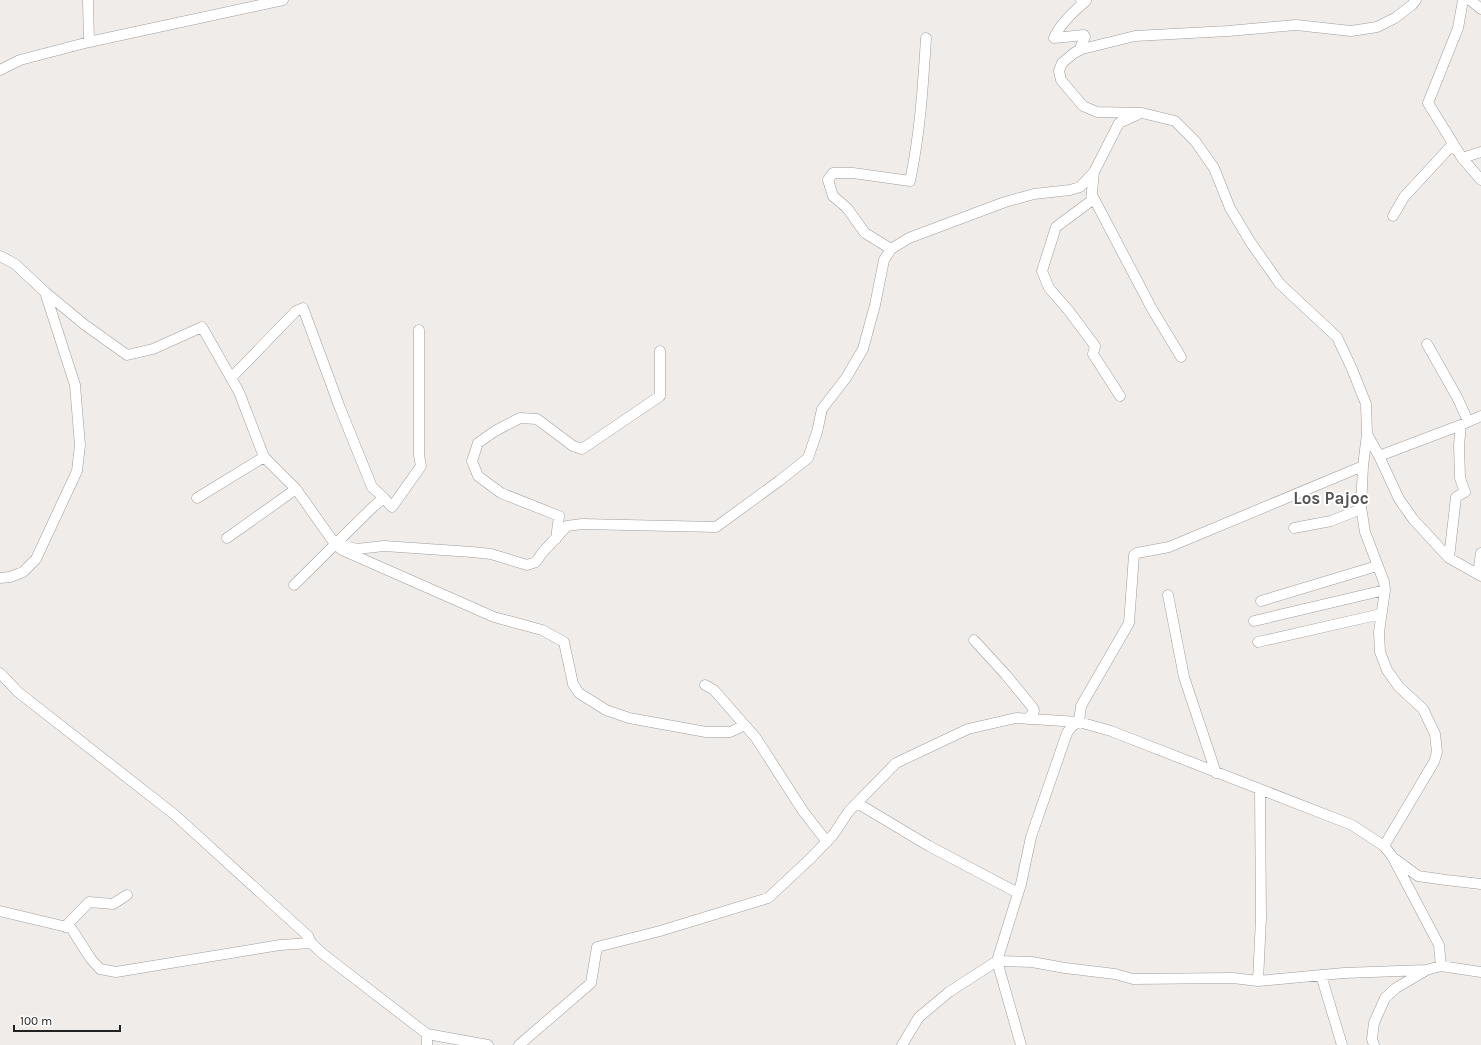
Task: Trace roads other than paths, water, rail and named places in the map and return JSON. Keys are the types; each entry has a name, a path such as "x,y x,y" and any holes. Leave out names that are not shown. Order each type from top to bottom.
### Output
{"street":[{"path":"88,0 89,42"},
{"path":"0,70 20,60 89,42 283,0"},
{"path":"1081,0 1086,1 1078,7 1057,32 1054,38 1084,35 1085,37 1081,46 1082,49"},
{"path":"1384,846 1434,762 1437,752 1435,734 1423,709 1399,687 1387,670 1380,652 1379,632 1385,590 1384,582 1365,532 1361,509 1363,466 1367,434 1366,404 1352,369 1337,337 1280,284 1251,243 1230,208 1214,168 1195,141 1175,121 1142,113 1097,112 1083,106 1061,80 1059,71 1062,63 1074,53 1082,49 1135,36 1228,31 1296,25 1351,31 1377,27 1395,18 1416,0"},
{"path":"1463,0 1458,28 1428,103 1462,158 1481,180"},
{"path":"1470,0 1481,9"},
{"path":"891,249 865,233 847,208 833,196 828,180 833,173 853,173 910,182 917,148 923,90 926,38"},
{"path":"334,544 357,549 384,546 491,554 526,565 536,562 542,553 567,526 582,524 716,527 808,458 817,432 822,409 846,378 863,349 875,304 884,260 891,249 909,238 1005,202 1034,194 1070,190 1080,187 1094,172 1119,122 1142,113"},
{"path":"1393,216 1404,197 1454,144"},
{"path":"1462,158 1481,152"},
{"path":"1094,172 1091,201 1056,227 1042,271 1049,288 1070,311 1095,346 1093,354 1120,396"},
{"path":"1092,195 1137,282 1181,357"},
{"path":"0,256 15,264 84,325 127,355 153,349 202,327 239,392 264,458 296,489 334,544 342,550 488,615 542,630 564,642 573,684 579,693 606,710 629,718 706,732 730,732 739,728"},
{"path":"0,578 10,577 23,572 36,559 77,471 80,445 75,385 45,292"},
{"path":"231,378 296,311 303,308 337,401 372,487 392,507 421,466 419,455 419,330"},
{"path":"1427,344 1457,397 1464,423 1459,445 1460,478 1465,492 1456,497 1449,558"},
{"path":"556,539 559,516 502,493 478,476 472,461 478,443 495,431 520,418 537,419 573,446 582,449 660,396 660,351"},
{"path":"1379,456 1481,416"},
{"path":"1367,434 1406,509 1413,519 1449,558 1480,575 1481,553"},
{"path":"197,498 264,458"},
{"path":"1079,722 1081,706 1129,623 1135,554 1169,546 1363,466"},
{"path":"227,538 296,489"},
{"path":"294,585 334,544 384,498"},
{"path":"1294,528 1331,521 1361,509"},
{"path":"1261,601 1377,566"},
{"path":"1254,621 1385,590"},
{"path":"1168,595 1184,678 1216,773"},
{"path":"1258,642 1381,614"},
{"path":"974,640 1006,674 1033,708 1034,711 1028,719"},
{"path":"0,673 18,692 175,815 308,936 311,943 323,954 427,1034 488,1045"},
{"path":"705,686 714,690 756,738 803,811 827,842"},
{"path":"519,1045 591,983 597,948 660,931 768,898 827,842 849,811 896,764 968,729 1016,718 1079,722 1111,731 1352,825 1384,846 1392,856 1439,945 1441,966"},
{"path":"1021,1045 997,961 1018,893 1031,837 1067,733 1072,726 1079,722"},
{"path":"1258,981 1261,918 1260,790"},
{"path":"857,803 929,846 1018,893"},
{"path":"1392,856 1418,876 1481,884"},
{"path":"66,927 89,902 113,904 127,895"},
{"path":"0,911 71,928 91,959 100,968 116,972 280,944 311,943"},
{"path":"902,1045 919,1017 949,992 997,961 1032,962 1065,968 1115,974 1133,979 1233,978 1258,981 1321,975 1426,970 1441,966 1481,972"},
{"path":"1374,1045 1372,1040 1374,1023 1385,998 1396,988 1426,970"},
{"path":"1321,975 1342,1045"},
{"path":"427,1034 427,1045"}],"district":[{"name":"Los Pajoc","path":"1331,498"}]}
